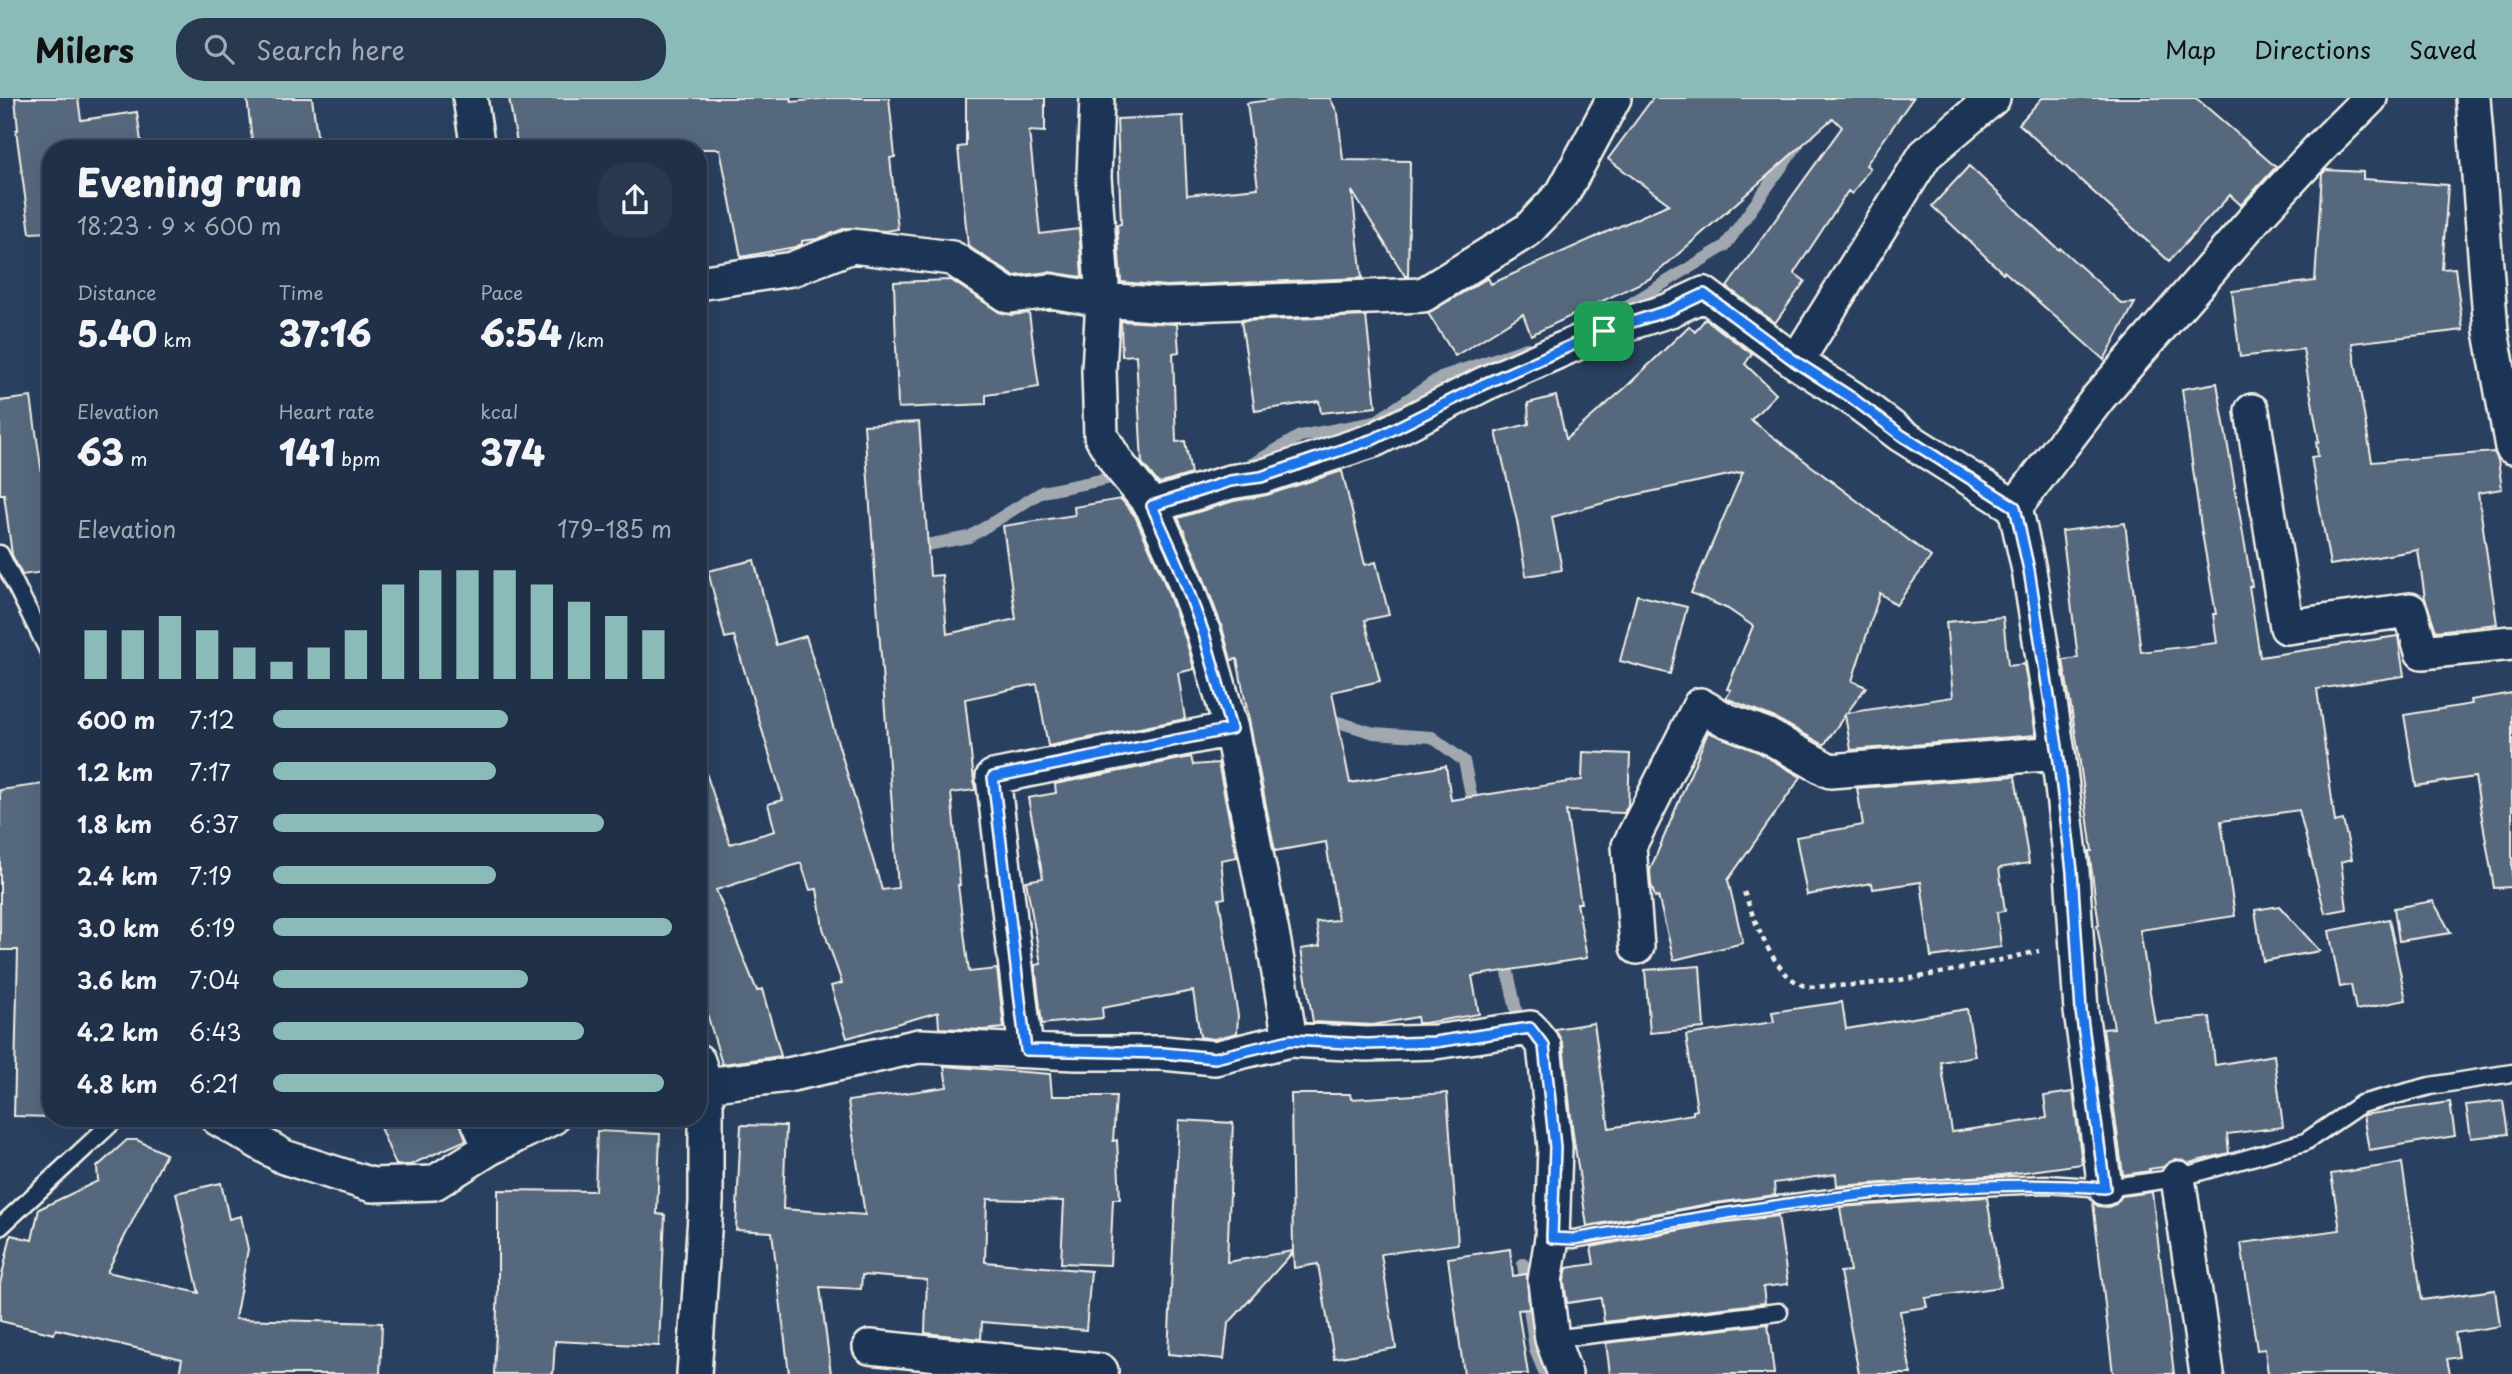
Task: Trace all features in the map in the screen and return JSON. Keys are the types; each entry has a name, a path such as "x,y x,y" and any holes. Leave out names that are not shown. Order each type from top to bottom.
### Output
{"street":[{"path":"470,98 477,140"},
{"path":"1097,98 1094,177 1103,300 1099,370 1101,436 1118,464 1152,506 1179,566 1204,634 1231,729 1290,1040"},
{"path":"707,282 792,270 852,246 952,258 1009,296 1051,291 1103,300 1166,305 1423,295 1528,230 1563,193 1615,98"},
{"path":"1796,362 1925,155 1993,98"},
{"path":"2015,507 2099,397 2149,339 2257,216 2370,98"},
{"path":"2473,98 2491,331 2512,447"},
{"path":"1152,506 1374,439 1484,384 1604,331 1670,310 1704,294 1901,435 2015,507 2029,570 2058,753 2072,871 2081,1011 2105,1188"},
{"path":"2252,411 2287,628 2410,610 2422,652 2512,643"},
{"path":"1637,947 1629,846 1700,705 1726,720 1766,735 1830,771 2058,753"},
{"path":"1026,1050 993,777 1231,729"},
{"path":"707,1077 788,1074 919,1046 1163,1053 1215,1058 1290,1040 1366,1044 1435,1042 1530,1028 1544,1046 1555,1147 1552,1238 1545,1280 1552,1339 1565,1374"},
{"path":"232,1127 284,1157 372,1185 434,1183 483,1133 511,1127"},
{"path":"694,1374 706,1202 703,1127"},
{"path":"2178,1178 2207,1374"},
{"path":"870,1348 1017,1361 1110,1373"}],"lane":[{"path":"0,555 42,638"},
{"path":"1552,1238 1574,1239 1710,1214 1838,1197 2046,1184 2105,1188 2178,1178 2305,1142 2361,1104 2430,1086 2512,1073"},
{"path":"0,1227 107,1127"},
{"path":"1552,1339 1779,1312"}],"path":[{"path":"1744,892 1756,923 1780,968 1803,986 1859,986 1951,971 2077,944"}],"building":[{"path":"15,98 78,98 81,120 137,112 141,140 42,140 42,232 30,233"},
{"path":"247,98 312,98 318,140 252,140"},
{"path":"509,98 791,98 792,102 829,98 889,98 895,157 890,158 898,229 885,231 846,228 817,239 802,241 802,244 795,247 741,257 720,149 707,149 707,140 516,140"},
{"path":"966,98 1045,98 1045,132 1029,131 1040,234 1079,229 1082,277 1049,272 1014,276 968,246 958,147 966,146"},
{"path":"1285,98 1330,98 1338,114 1343,160 1410,161 1408,276 1405,276 1352,191 1362,278 1166,286 1121,282 1117,225 1121,224 1117,119 1183,116 1187,195 1258,188 1247,103"},
{"path":"1653,98 1913,98 1866,165 1870,168 1852,194 1848,191 1794,273 1805,281 1775,323 1727,287 1842,127 1833,118 1651,278 1531,335 1523,314 1455,356 1428,313 1488,278 1491,284 1669,204 1608,159"},
{"path":"2042,98 2196,98 2276,167 2241,205 2230,195 2169,261 2019,124"},
{"path":"1969,166 2122,304 2135,303 2104,360 2004,271 2003,273 1932,206"},
{"path":"2326,170 2363,172 2363,179 2448,185 2442,269 2455,268 2463,330 2352,343 2372,462 2494,452 2498,460 2502,489 2478,493 2497,624 2436,631 2425,598 2418,550 2330,565 2311,457 2318,456 2316,442 2319,442 2303,349 2240,357 2232,291 2315,281 2322,174"},
{"path":"951,280 999,312 1011,315 1029,313 1039,387 986,395 986,404 898,408 894,282"},
{"path":"1366,316 1376,407 1321,413 1319,401 1255,411 1241,321"},
{"path":"1705,319 1752,354 1745,364 1776,394 1751,420 1931,557 1896,605 1880,593 1852,681 1866,687 1847,713 1953,697 1946,622 2003,617 2008,666 2024,664 2036,735 1851,750 1845,715 1824,745 1775,718 1726,698 1731,690 1727,689 1753,626 1728,609 1691,593 1743,472 1626,497 1552,517 1562,570 1526,576 1517,521 1496,432 1529,424 1528,403 1556,396 1566,439 1625,388 1689,326 1695,332"},
{"path":"1121,321 1177,324 1179,352 1173,353 1176,442 1185,441 1191,474 1159,484 1142,463 1136,355 1122,356"},
{"path":"2217,383 2252,586 2249,586 2260,657 2398,636 2404,676 2317,689 2335,822 2343,820 2352,859 2341,862 2347,909 2325,913 2299,810 2221,821 2235,916 2140,930 2155,1023 2210,1017 2215,1065 2274,1055 2283,1127 2227,1134 2229,1153 2189,1163 2175,1159 2163,1167 2149,1169 2150,1171 2123,1175 2103,1029 2114,1028 2097,925 2089,851 2092,851 2078,748 2063,660 2078,658 2062,531 2125,523 2141,652 2217,643 2213,614 2216,614 2182,389"},
{"path":"31,397 42,474 42,572 22,575 12,555 4,494 0,494 0,401"},
{"path":"919,422 930,576 942,575 947,634 1016,619 1003,526 1075,515 1074,507 1121,499 1135,516 1186,640 1194,669 1178,673 1185,719 1048,746 1037,684 965,699 975,790 951,793 958,885 969,972 997,969 1004,1028 939,1028 938,1012 847,1038 831,986 842,983 823,928 817,889 810,890 801,863 716,890 757,991 762,989 781,1056 722,1064 707,1013 707,776 730,844 775,831 768,804 783,800 734,636 725,638 708,571 754,560 776,645 806,636 882,890 898,888 864,425"},
{"path":"1342,471 1365,565 1376,562 1389,615 1365,620 1380,681 1332,692 1350,783 1446,766 1451,800 1582,780 1583,752 1630,754 1628,805 1624,813 1566,811 1581,903 1577,903 1587,958 1472,976 1479,1014 1425,1023 1418,1023 1417,1017 1373,1025 1313,1022 1301,949 1320,946 1316,922 1338,920 1326,842 1275,851 1237,659 1231,660 1222,627 1197,560 1178,518 1234,501 1267,495"},
{"path":"1637,595 1687,607 1670,674 1620,661"},
{"path":"2512,693 2512,887 2494,888 2475,777 2416,786 2404,715 2472,704 2471,700"},
{"path":"1708,732 1758,752 1801,777 1728,880 1743,943 1674,960 1658,896 1655,897 1651,884 1650,870"},
{"path":"1191,757 1193,765 1218,763 1237,857 1221,860 1225,898 1219,899 1238,1016 1237,1033 1214,1039 1200,1037 1193,991 1102,1008 1103,1018 1042,1024 1035,965 1041,964 1026,881 1043,878 1028,798 1056,793 1055,784"},
{"path":"2015,776 2029,863 1999,868 2005,911 1997,912 2001,947 1931,957 1921,882 1873,889 1872,883 1807,895 1796,837 1863,825 1857,788"},
{"path":"42,784 42,1117 14,1116 18,950 0,950 0,790"},
{"path":"2433,901 2451,933 2399,941 2394,908"},
{"path":"2279,906 2320,951 2263,961 2255,910"},
{"path":"2389,919 2406,1000 2356,1010 2351,985 2340,987 2329,931"},
{"path":"1700,966 1704,1028 1650,1033 1645,970"},
{"path":"1842,1002 1846,1029 1967,1009 1975,1056 1941,1062 1952,1132 2047,1118 2044,1096 2073,1092 2082,1164 2002,1175 1837,1186 1836,1174 1774,1183 1775,1195 1587,1226 1563,1044 1555,1029 1594,1023 1609,1128 1693,1114 1693,1111 1697,1110 1686,1035 1774,1022 1772,1012"},
{"path":"944,1066 1050,1074 1052,1096 1116,1096 1113,1141 1117,1140 1120,1199 1113,1199 1110,1265 1061,1263 1064,1201 987,1199 985,1262 1091,1271 1086,1330 982,1322 981,1339 925,1333 927,1280 862,1275 861,1289 820,1287 831,1374 789,1374 772,1232 736,1230 741,1125 786,1126 783,1209 865,1215 848,1101 947,1087"},
{"path":"1447,1093 1458,1244 1381,1254 1396,1348 1334,1358 1318,1264 1294,1268 1293,1252 1228,1324 1224,1359 1168,1354 1179,1120 1233,1123 1227,1262 1293,1251 1291,1094 1350,1094 1351,1099"},
{"path":"2503,1101 2508,1134 2471,1138 2466,1105"},
{"path":"2450,1102 2455,1136 2369,1150 2363,1115"},
{"path":"380,1127 461,1127 466,1140 410,1165 396,1165"},
{"path":"597,1131 660,1134 657,1214 665,1215 659,1346 555,1341 553,1374 494,1374 498,1289 498,1190 595,1191"},
{"path":"127,1140 137,1140 166,1154 107,1272 199,1293 176,1193 221,1183 229,1219 241,1216 248,1249 235,1319 382,1323 380,1374 179,1374 182,1359 56,1329 54,1334 0,1321 0,1284 11,1235 32,1240 39,1209 98,1181 97,1167"},
{"path":"2402,1163 2422,1300 2495,1290 2500,1326 2455,1333 2459,1357 2447,1359 2450,1374 2268,1374 2265,1349 2257,1350 2241,1243 2340,1230 2331,1174"},
{"path":"2152,1192 2174,1374 2113,1374 2093,1202 2098,1206 2108,1207 2116,1204 2122,1196"},
{"path":"1987,1197 2001,1287 1925,1298 1927,1307 1900,1311 1911,1374 1859,1374 1840,1272 1850,1271 1840,1207"},
{"path":"1778,1216 1788,1284 1763,1287 1765,1303 1604,1322 1601,1298 1567,1303 1564,1281 1567,1268 1594,1264 1591,1247 1712,1224"},
{"path":"1510,1249 1513,1276 1527,1274 1529,1309 1518,1310 1528,1374 1464,1374 1448,1258"},
{"path":"1768,1324 1774,1374 1610,1374 1606,1343"}],"waterway":[{"path":"1612,315 1725,246 1798,144"},
{"path":"1252,515 1247,467 1300,436 1375,422 1441,377 1527,348"},
{"path":"916,547 969,537 1042,492 1111,478"},
{"path":"1324,713 1328,719 1374,733 1432,737 1464,761 1475,813"},
{"path":"1504,954 1517,1014"},
{"path":"1523,1264 1535,1350 1545,1374"}],"route":[{"path":"1704,294 1901,435 2015,507 2029,570 2058,753 2072,871 2081,1011 2105,1188 2046,1184 1838,1197 1710,1214 1574,1239 1552,1238 1555,1147 1544,1046 1530,1028 1435,1042 1366,1044 1290,1040 1215,1058 1163,1053 1026,1050 993,777 1231,729 1204,634 1179,566 1152,506 1230,481 1261,477 1374,439 1484,384 1604,331 1670,310 1704,294"}]}
